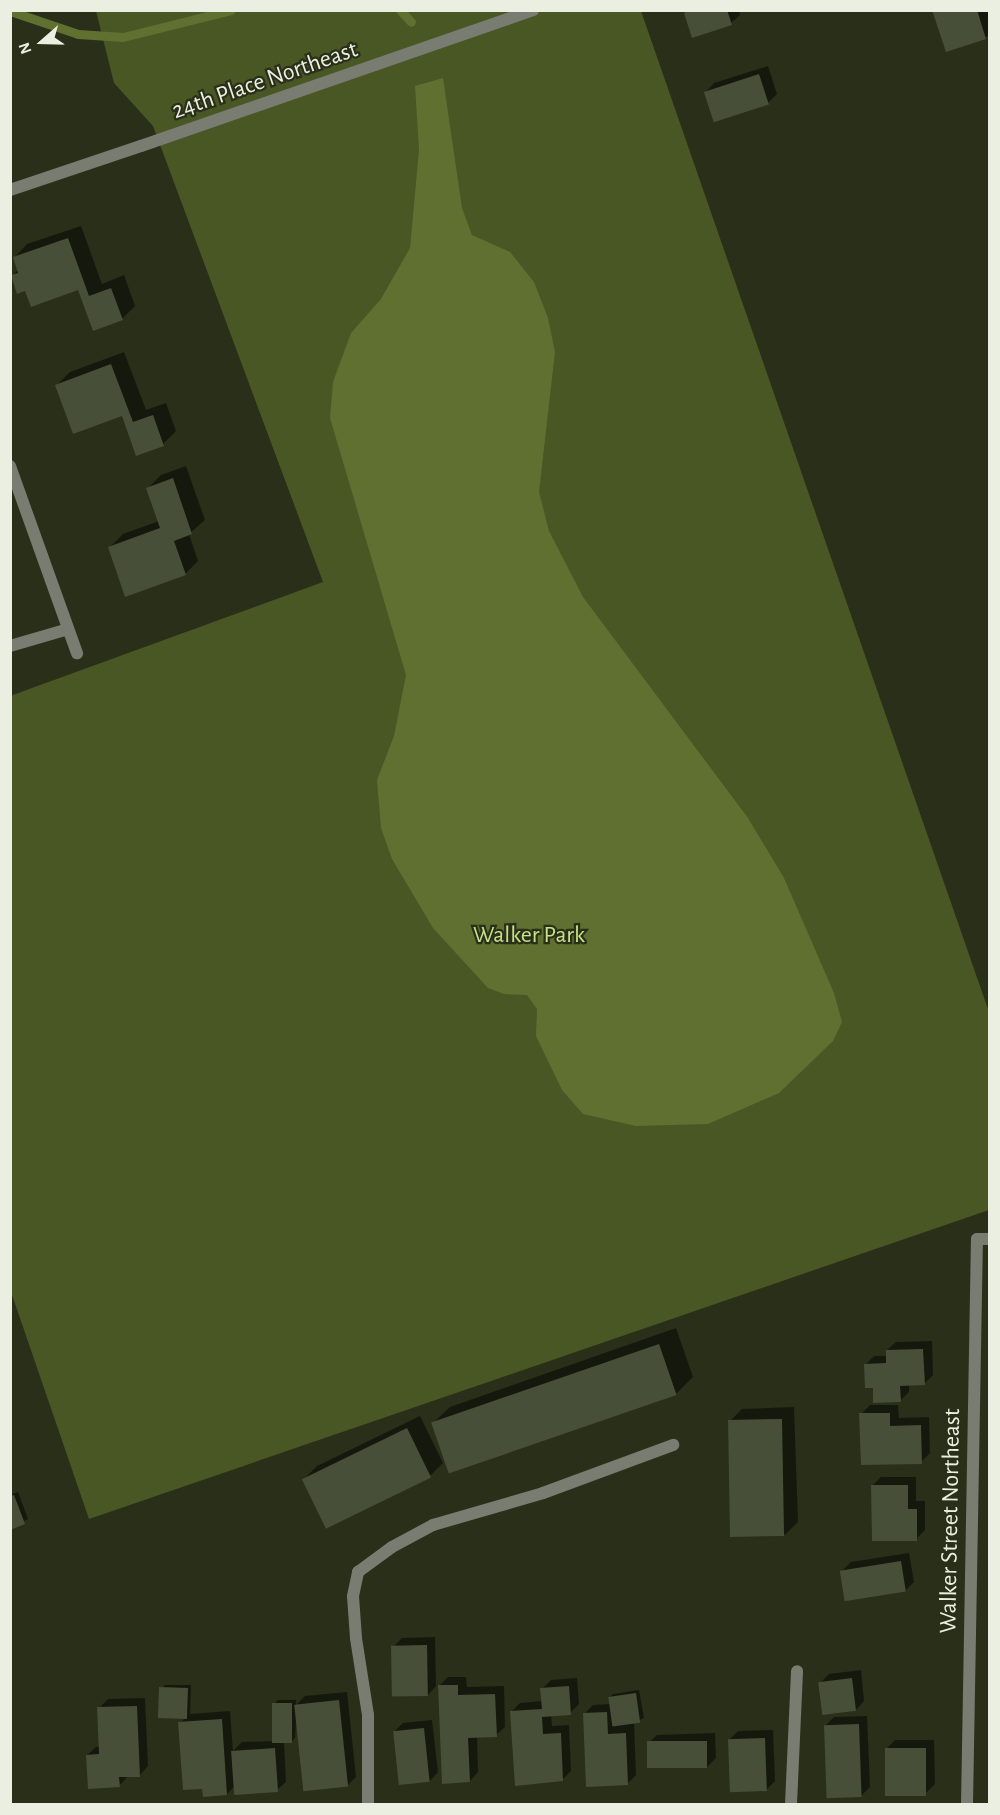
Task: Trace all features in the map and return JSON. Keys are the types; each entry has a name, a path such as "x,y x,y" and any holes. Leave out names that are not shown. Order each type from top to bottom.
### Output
{"street":[{"name":"24th Place Northeast","path":"10,190 532,10"},
{"path":"11,469 76,653"},
{"path":"10,646 68,629"},
{"name":"Walker Street Northeast","path":"967,1804 983,1239"},
{"path":"368,1804 368,1715 356,1638 353,1596 358,1572 392,1547 433,1525 543,1493 674,1445"},
{"path":"791,1804 797,1671"}],"green space":[{"name":"Walker Park","path":"96,11 641,11 989,1012 989,1210 89,1519 11,1292 10,696 323,582 153,126 114,83"}],"shaded area":[{"path":"443,78 462,208 472,235 510,252 534,282 548,318 555,352 539,492 549,531 583,597 748,818 784,878 834,993 842,1022 833,1041 779,1093 708,1124 636,1126 583,1114 562,1090 536,1036 537,1009 527,995 504,994 488,988 433,928 392,859 381,828 377,780 394,736 406,675 330,418 333,382 351,333 381,299 410,248 419,150 415,86"}],"building":[{"path":"692,10 727,10 732,25 692,38 684,13"},
{"path":"932,10 977,10 986,39 946,52"},
{"path":"759,74 769,104 714,122 704,92"},
{"path":"68,238 89,296 111,288 123,320 93,331 78,290 31,307 25,291 17,294 11,275 18,273 13,257"},
{"path":"111,364 133,422 153,415 164,446 136,456 122,416 73,434 55,385"},
{"path":"173,478 192,534 174,541 186,575 125,597 108,547 160,528 146,488"},
{"path":"659,1344 677,1395 449,1474 431,1422"},
{"path":"923,1349 925,1385 900,1386 901,1402 873,1403 873,1388 865,1388 864,1364 886,1363 886,1350"},
{"path":"859,1413 890,1413 890,1426 921,1425 922,1464 861,1465"},
{"path":"782,1419 784,1536 730,1537 728,1420"},
{"path":"407,1428 431,1477 326,1529 302,1479"},
{"path":"871,1485 908,1485 908,1509 917,1509 917,1541 872,1541"},
{"path":"14,1495 25,1524 10,1530 10,1496"},
{"path":"901,1561 906,1592 845,1601 840,1571"},
{"path":"427,1645 428,1696 392,1697 391,1646"},
{"path":"852,1678 856,1711 822,1715 818,1682"},
{"path":"438,1685 458,1685 458,1695 495,1694 497,1737 468,1738 470,1782 442,1784"},
{"path":"569,1686 571,1715 542,1717 543,1734 561,1733 563,1781 515,1786 510,1711 542,1709 540,1688"},
{"path":"159,1687 188,1688 187,1719 158,1718"},
{"path":"636,1693 640,1723 612,1727 608,1697"},
{"path":"339,1700 348,1787 303,1791 294,1705"},
{"path":"272,1703 292,1703 292,1743 272,1743"},
{"path":"137,1706 140,1777 119,1777 120,1787 88,1789 86,1755 99,1754 97,1707"},
{"path":"607,1712 608,1734 626,1733 628,1785 586,1787 583,1713"},
{"path":"222,1719 227,1795 203,1797 202,1789 183,1790 178,1722"},
{"path":"859,1724 862,1797 827,1798 824,1725"},
{"path":"424,1728 430,1782 399,1785 393,1731"},
{"path":"765,1738 767,1791 730,1792 728,1739"},
{"path":"647,1741 707,1741 707,1768 647,1768"},
{"path":"275,1748 278,1792 234,1795 231,1751"},
{"path":"885,1748 926,1748 926,1796 885,1796"}],"waterway":[{"path":"10,11 78,34 123,37 231,10"},
{"path":"400,10 411,22"}]}
